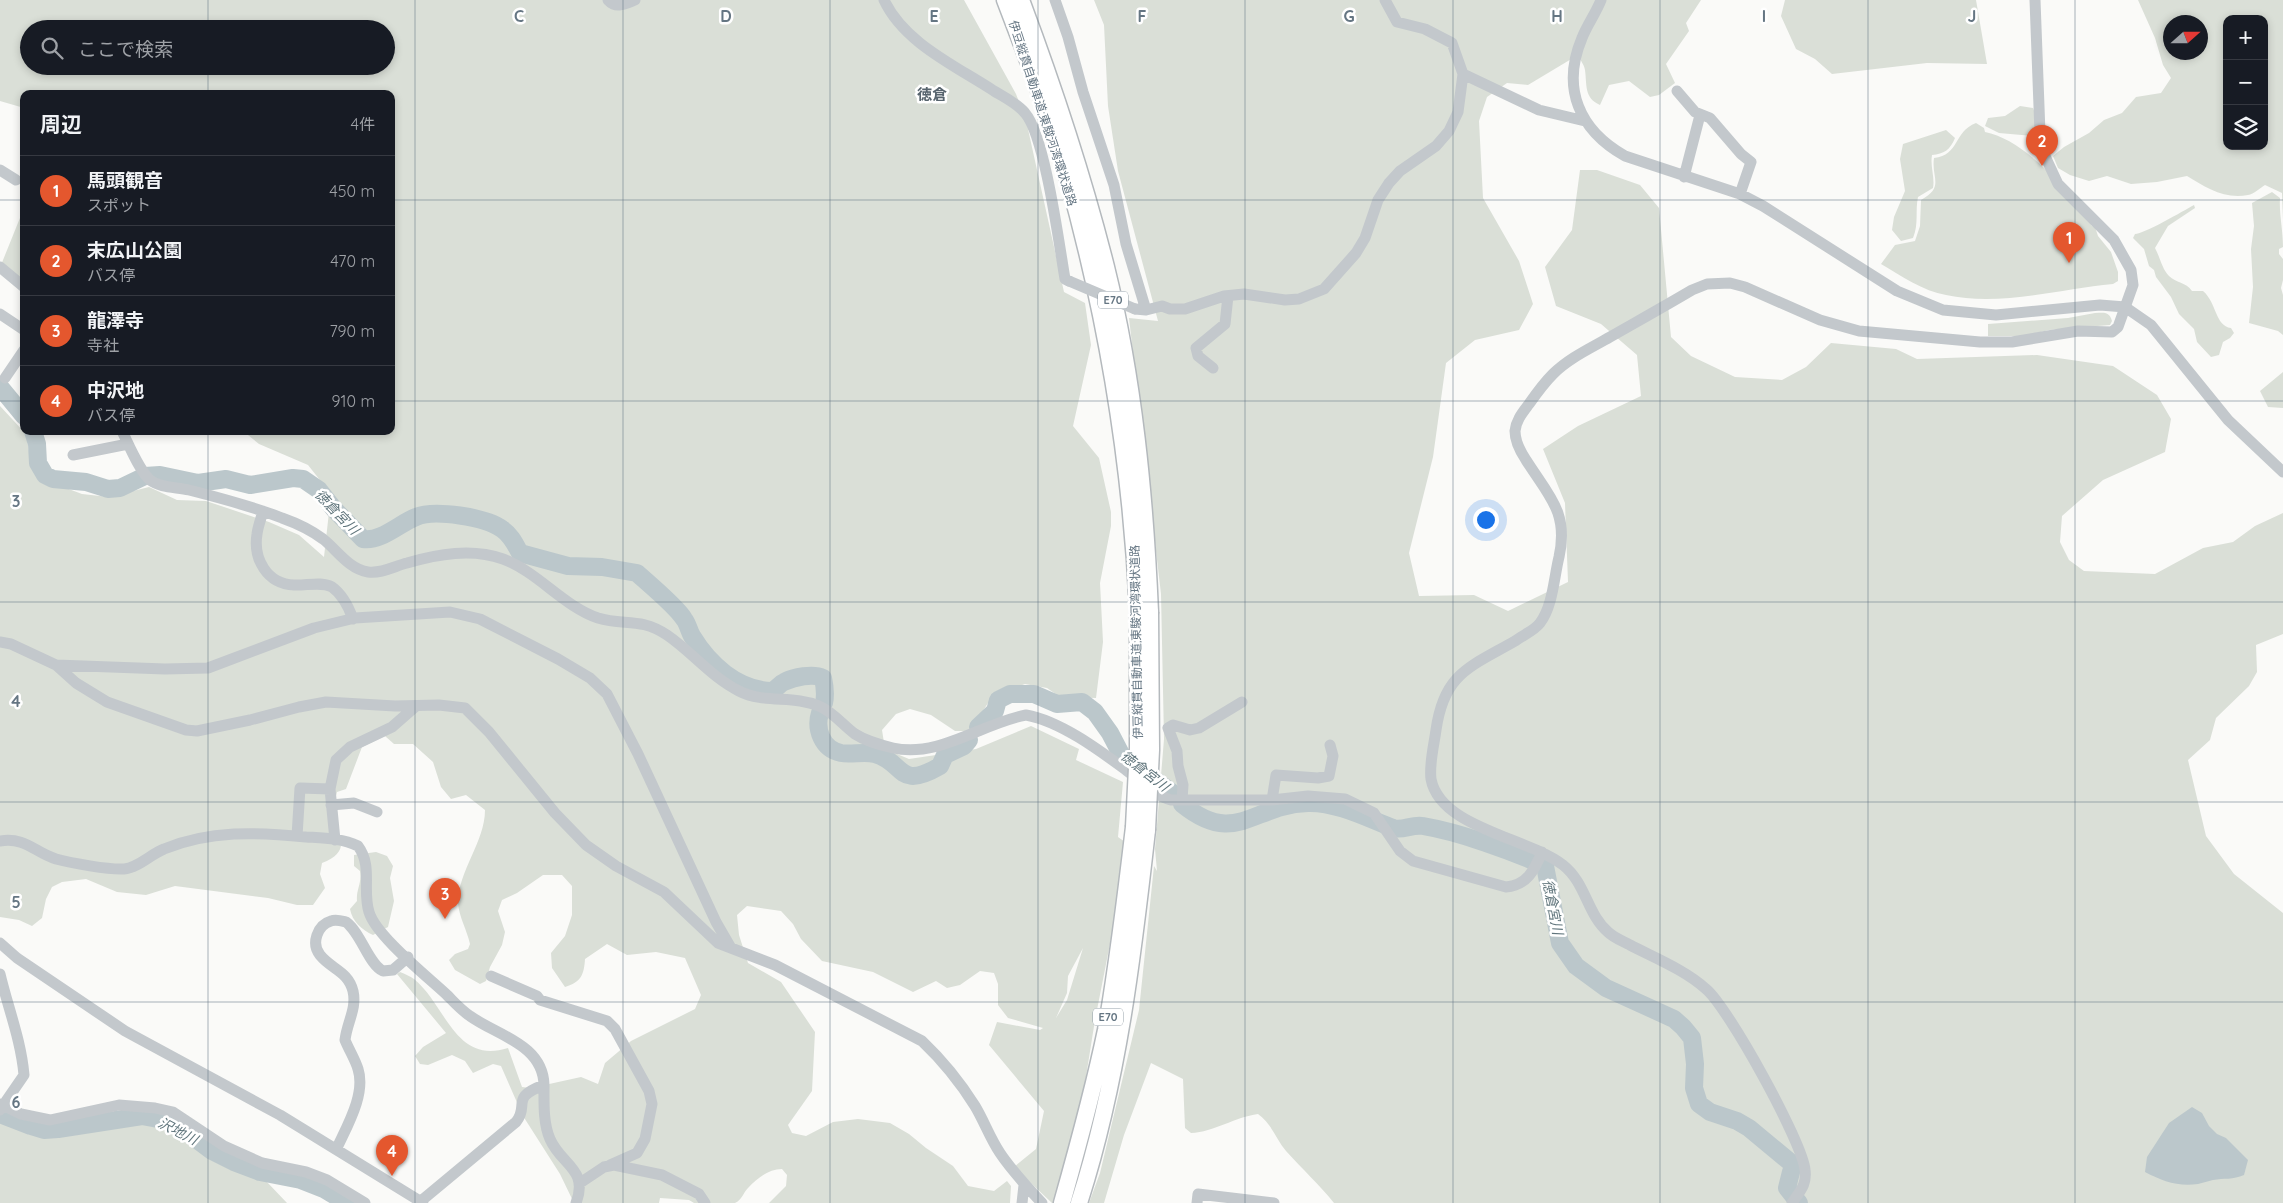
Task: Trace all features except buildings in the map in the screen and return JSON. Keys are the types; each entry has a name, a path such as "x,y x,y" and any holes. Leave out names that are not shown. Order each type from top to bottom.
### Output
{"highway":[{"name":"伊豆縦貫自動車道;東駿河湾環状道路","path":"1005,0 1066,173 1092,273 1108,347 1127,467 1135,548 1144,611"},
{"name":"伊豆縦貫自動車道;東駿河湾環状道路","path":"1022,0 1080,169 1106,269 1118,325 1142,484 1144,611 1151,750 1140,828 1105,1031 1087,1112 1062,1203"},
{"name":"伊豆縦貫自動車道;東駿河湾環状道路","path":"1079,1203 1105,1107 1121,1028 1132,960 1140,828"}],"street":[{"path":"608,0 612,5 618,6 635,0"},
{"path":"884,0 890,13 913,36 1025,113 1034,129 1043,163 1065,279 1141,310 1162,306 1170,309 1186,309 1228,296 1244,294 1284,300 1299,299 1324,289 1336,278 1356,253 1365,238 1378,200 1389,183 1400,171 1436,146 1450,131 1458,112 1463,74 1452,43 1426,29 1396,22 1385,0"},
{"path":"1055,0 1114,185 1141,310"},
{"path":"1601,0 1582,39 1574,69 1575,102 1585,121 1597,136 1625,156 1740,194 1763,206 1897,291 1943,310 1985,315 2100,305 2126,306 2151,325 2225,416 2283,472"},
{"path":"1792,1203 1803,1189 1806,1180 1803,1157 1741,1039 1719,1002 1692,979 1609,933 1593,912 1579,882 1561,863 1542,852 1499,836 1450,810 1436,794 1430,772 1438,716 1443,698 1450,685 1474,665 1534,629 1542,620 1547,608 1561,546 1560,518 1551,496 1519,448 1515,430 1518,420 1554,373 1582,353 1692,290 1707,284 1719,283 1745,288 1820,320 1859,331 1980,342 2012,342 2078,331 2112,332 2118,327 2133,284 2131,270 2114,240 2058,184 2044,154 2040,133 2035,0"},
{"path":"1463,74 1539,110 1585,121"},
{"path":"1677,91 1695,112 1710,118 1741,154 1751,162 1740,194"},
{"path":"1684,177 1700,114"},
{"path":"0,170 16,180"},
{"path":"0,267 20,284"},
{"path":"1213,368 1198,356 1196,348 1225,324 1228,296"},
{"path":"0,314 20,327"},
{"path":"5,378 20,356"},
{"path":"124,435 143,471 150,480 160,485 187,489 300,525 322,538 356,568 370,572 379,571 432,555 457,553 498,558 512,563 584,612 609,620 634,621 651,626 667,635 721,682 743,693 769,699 806,701 824,708 856,734 870,741 895,748 916,749 930,747 1026,715 1068,732 1092,746 1161,797 1182,800 1272,800 1308,796 1345,799 1374,813 1400,851 1413,861 1506,887 1514,886 1529,878 1542,852"},
{"path":"73,455 128,444"},
{"path":"263,512 257,533 256,548 266,572 286,584 331,586 346,603 353,619"},
{"path":"56,665 165,669 208,668 314,628 353,619 438,612 469,615 558,659 599,685 607,694 638,754 708,907 731,948"},
{"path":"0,642 12,644 56,665 76,683 107,702 170,726 191,731 326,702 458,707 470,711 555,813 586,845 616,866 664,892 718,943 775,965 922,1040 954,1076 974,1105 1000,1152 1026,1186 1042,1203"},
{"path":"1182,800 1183,785 1178,766 1177,751 1168,728 1173,726 1190,730 1199,728 1242,702"},
{"path":"334,840 330,789 336,760 350,747 392,727 416,706"},
{"path":"1272,800 1276,775 1318,778 1330,776 1333,756 1330,745"},
{"path":"297,836 300,788 330,789"},
{"path":"332,805 354,803 377,812"},
{"path":"0,841 13,839 56,858 123,869 164,849 207,836 244,832 334,840 358,846 362,851 367,868 368,905 372,920 380,931 470,1016 523,1046 538,1062 544,1085 548,1134 554,1148 574,1171 580,1183 576,1203"},
{"path":"337,1148 360,1087 358,1068 346,1040 355,1000 353,989 347,977 320,955 316,942 318,932 322,926 332,920 346,922 376,965 383,971 394,970 408,958"},
{"path":"1,948 125,1031 216,1079 337,1148 422,1202 516,1122 519,1119 524,1096 544,1085"},
{"path":"0,974 7,1006 19,1039 24,1075 1,1107 21,1114 50,1120 119,1105 155,1108 172,1112 224,1146 262,1163 306,1172 327,1180 365,1203"},
{"path":"491,976 537,996 540,1000 608,1021 615,1029 649,1091 652,1104 645,1139 637,1153 610,1165 580,1183"},
{"path":"610,1165 640,1169 662,1175 699,1194 705,1203"},
{"path":"1022,1203 1026,1186"},
{"path":"1197,1203 1198,1194 1274,1203"}],"shaded area":[{"path":"0,0 964,0 1016,94 1026,120 1064,292 1085,303 1091,345 1073,426 1099,458 1111,512 1111,526 1100,583 1103,642 1096,698 1060,697 1047,688 1025,684 1011,689 988,703 970,731 955,731 931,715 910,709 896,714 882,730 885,749 909,759 976,749 1031,726 1079,749 1076,760 1123,782 1118,837 1125,842 1119,898 1095,1020 1084,1089 1055,1203 1052,1203 1014,1167 1036,1149 1044,1111 989,1045 997,1022 1040,1030 1043,1028 1008,1018 998,1005 998,984 994,973 980,971 960,985 947,988 936,981 913,992 873,972 822,961 801,939 793,924 781,911 747,906 737,915 739,935 748,963 781,982 815,1032 812,1091 788,1125 792,1133 806,1136 833,1122 858,1119 890,1123 909,1134 953,1166 968,1186 994,1191 1007,1181 1011,1186 1010,1203 769,1203 786,1186 787,1175 782,1169 777,1169 759,1178 735,1203 694,1203 689,1200 660,1198 659,1203 574,1203 560,1174 523,1116 501,1066 493,1064 473,1073 465,1061 452,1055 428,1065 420,1064 415,1056 423,1047 446,1033 397,974 400,972 414,979 425,990 453,1030 475,1048 490,1051 508,1048 522,1087 531,1088 581,1077 598,1084 605,1063 631,1041 695,1009 701,995 685,958 656,952 627,955 607,944 585,959 581,977 575,983 565,987 552,968 551,953 565,936 572,915 572,886 562,875 543,875 517,893 502,900 498,911 505,932 502,945 490,967 486,981 480,984 455,970 449,960 455,954 468,949 470,944 461,918 458,903 459,891 462,879 481,834 485,810 466,795 451,799 441,787 433,762 413,744 394,744 385,736 362,747 346,789 337,792 331,815 340,837 340,849 331,859 322,863 320,874 325,888 313,905 297,905 268,898 175,886 146,895 117,892 86,879 62,882 52,887 46,899 42,918 32,926 19,920 0,917 0,406 20,428 20,435 26,435 30,457 35,468 51,487 66,488 82,494 109,497 149,487 177,500 206,501 269,522 299,535 324,557 331,494 308,465 259,444 248,435 395,435 395,90 20,90 20,107 0,101","holes":["1083,948 1067,1000 1056,1018 1067,993 1068,976"]},
{"path":"1094,0 1701,0 1686,23 1689,31 1666,64 1675,83 1659,95 1650,97 1629,81 1609,85 1600,105 1591,99 1589,95 1584,68 1578,55 1528,85 1507,83 1487,97 1479,121 1483,198 1519,261 1533,304 1519,330 1475,340 1446,363 1433,457 1409,553 1419,596 1474,595 1508,611 1568,582 1565,503 1543,449 1578,426 1641,396 1637,355 1601,324 1556,306 1545,267 1572,230 1580,170 1597,170 1640,185 1659,208 1671,337 1691,356 1735,377 1782,380 1806,367 1831,343 1896,349 1917,359 2037,355 2113,366 2157,395 2171,419 2165,452 2103,480 2062,516 2060,542 2069,560 2084,571 2155,574 2203,548 2233,542 2255,526 2283,513 2283,634 2256,645 2257,672 2249,686 2216,718 2210,740 2188,760 2206,836 2234,874 2283,913 2283,1203 1334,1203 1286,1151 1267,1122 1258,1114 1208,1130 1191,1133 1185,1128 1183,1079 1151,1063 1124,1135 1104,1203 1089,1203 1100,1173 1139,1010 1154,866 1157,871 1155,849 1164,739 1161,594 1129,318 1158,321 1118,171 1108,106 1104,25"},
{"path":"1785,0 1976,0 1987,64 1927,63 1832,74 1815,59 1796,49 1781,16"},
{"path":"2138,0 2283,0 2283,220 2282,193 2265,185 2250,194 2231,196 2216,192 2187,176 2157,182 2131,184 2107,176 2089,181 2070,175 2058,168 2053,156 2064,147 2089,133 2104,120 2122,113 2136,97 2161,93 2171,78 2163,65 2155,38"},
{"path":"2020,106 2033,108 2037,118 2033,136 1999,133 1985,126 1988,118 2005,116"},
{"path":"1976,123 1984,128 1985,132 2000,137 2031,156 2060,184 2092,226 2095,227 2098,236 2111,252 2118,272 2118,281 2113,284 2030,296 1987,299 1966,298 1929,290 1912,283 1881,264 1895,245 1915,241 1920,226 1921,200 1933,191 1935,186 1934,158 1948,153 1963,132"},
{"path":"1946,130 1955,138 1946,151 1932,155 1933,188 1918,197 1916,228 1913,238 1901,241 1892,230 1894,217 1905,191 1900,159 1903,144"},
{"path":"2272,192 2280,198 2283,247 2279,249 2279,254 2283,259 2281,288 2283,295 2283,335 2278,331 2249,323 2253,287 2251,249 2254,226 2252,203"},
{"path":"2194,205 2195,208 2168,226 2155,248 2169,276 2192,291 2203,291 2208,296 2219,319 2231,328 2234,333 2223,342 2219,355 2211,357 2197,342 2194,329 2179,314 2171,297 2156,277 2154,270 2149,266 2144,249 2133,238 2135,234 2155,226"},
{"path":"20,218 20,277 1,265"},
{"path":"2095,313 2108,314 2112,321 2110,325 2049,330 2024,336 1988,336 1988,324 2068,318"},
{"path":"2283,372 2283,408 2268,407 2260,391"},
{"path":"376,852 387,856 393,866 390,878 394,901 388,927 373,935 358,925 350,909 357,901 360,879 360,871 354,866 354,855"},
{"path":"2192,1107 2202,1113 2209,1126 2217,1134 2226,1138 2248,1160 2244,1175 2184,1185 2164,1181 2145,1172 2147,1157 2169,1123"},
{"path":"0,1119 19,1126 53,1132 85,1131 138,1120 147,1122 166,1121 213,1155 267,1182 287,1203 0,1203"}],"waterway":[{"name":"徳倉宮川","path":"0,387 20,411"},
{"name":"徳倉宮川","path":"34,435 37,444 38,463 45,475 53,479 86,482 108,489 120,488 145,476 160,475 198,483 226,479 250,485 293,478 303,479 319,490 334,509 363,539 377,538 416,517 424,515 447,514 484,521 505,531 520,553 568,566 602,567 637,573 680,614 699,646 725,674 747,686 772,691 782,683 804,676 823,678 824,703"},
{"name":"徳倉宮川","path":"978,727 995,711 998,700 1010,694 1034,694 1057,704 1082,702 1095,712 1110,733 1122,756 1174,794"},
{"name":"徳倉宮川","path":"820,713 819,732 825,743 834,751 849,754 875,754 885,758 908,775 916,776 940,766 945,755 964,746 969,740"},
{"name":"徳倉宮川","path":"1182,804 1201,817 1217,823 1231,823 1289,805 1319,803 1351,811 1393,828 1400,829 1419,826 1469,837 1545,866 1560,943 1576,966 1606,988 1674,1019 1683,1027 1692,1038 1695,1064 1694,1088 1699,1104 1710,1112 1737,1121 1749,1128 1790,1162 1792,1168 1787,1188 1799,1203"},
{"name":"沢地川","path":"0,1114 44,1130 142,1116 163,1120 180,1127 212,1151 234,1162 260,1172 301,1180 324,1189 347,1203"}],"place":[{"name":"末広山公園","path":"2042,166"},
{"name":"馬頭観音","path":"2069,263"},
{"name":"龍澤寺","path":"445,919"},
{"name":"中沢地","path":"392,1176"}],"district":[{"name":"徳倉","path":"932,94"}]}
